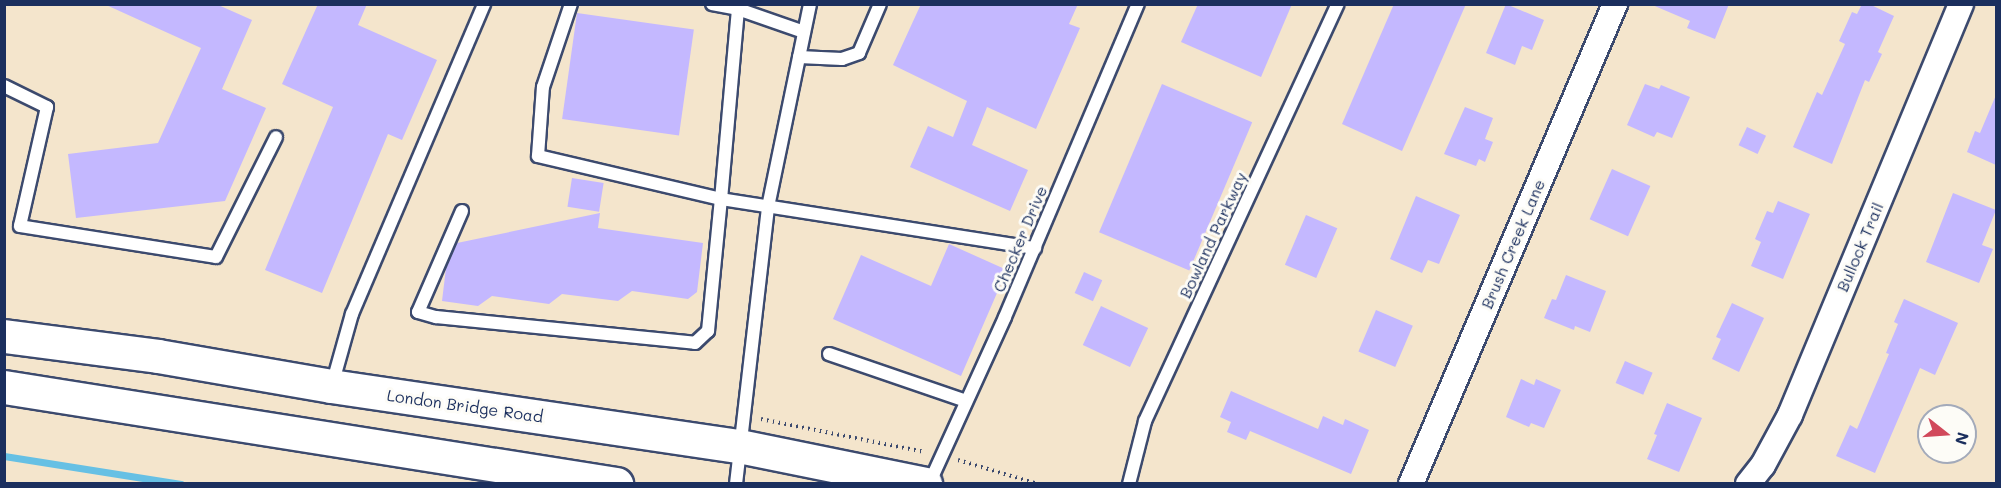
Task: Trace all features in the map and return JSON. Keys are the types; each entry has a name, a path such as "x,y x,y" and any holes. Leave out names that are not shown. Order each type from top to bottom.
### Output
{"main road":[{"name":"London Bridge Road","path":"4,336 158,356 331,386 739,446 927,483"},
{"path":"4,387 616,483"}],"street":[{"name":"Brush Creek Lane","path":"1411,483 1615,4"},
{"name":"Bullock Trail","path":"1748,483 1763,465 1790,415 1961,4"}],"lane":[{"path":"331,386 352,314 484,4"},
{"path":"570,4 543,87 538,156 721,199 1035,248"},
{"path":"712,4 739,7 804,32"},
{"path":"736,483 768,207 810,4"},
{"path":"799,57 842,59 858,53 880,4"},
{"name":"Checker Drive","path":"927,483 1035,248 1138,4"},
{"name":"Bowland Parkway","path":"1129,483 1145,421 1338,4"},
{"path":"462,211 418,312 436,317 695,343 708,331 739,7"},
{"path":"4,86 47,107 20,226 216,257 276,137"},
{"path":"829,354 966,401"}],"building":[{"path":"104,4 216,4 252,20 222,89 266,108 225,201 76,218 68,154 158,143 201,48"},
{"path":"318,4 367,4 358,25 437,60 402,140 388,134 322,293 265,270 333,107 282,84"},
{"path":"921,4 1078,4 1069,24 1080,28 1036,129 987,107 972,145 1028,170 1010,211 910,167 928,126 953,137 967,101 893,65"},
{"path":"1198,4 1292,4 1261,77 1181,42"},
{"path":"1394,4 1466,4 1402,151 1342,124"},
{"path":"1506,4 1544,20 1532,50 1522,46 1515,65 1486,53"},
{"path":"1650,4 1729,4 1715,39 1687,28 1690,21"},
{"path":"1862,4 1869,4 1894,16 1878,52 1882,54 1869,82 1865,80 1832,164 1793,147 1817,92 1822,95 1845,44 1839,41 1852,12 1857,14"},
{"path":"577,13 694,29 679,135 562,119"},
{"path":"1162,84 1252,122 1189,270 1099,232"},
{"path":"1645,84 1659,89 1661,85 1690,97 1672,138 1657,132 1654,137 1627,125"},
{"path":"1996,95 1996,165 1967,152 1975,131 1980,133"},
{"path":"1465,107 1493,118 1485,139 1493,142 1485,162 1479,159 1476,166 1444,154"},
{"path":"1747,127 1766,136 1758,154 1739,145"},
{"path":"1612,169 1650,186 1628,236 1590,219"},
{"path":"572,178 604,183 599,212 567,207"},
{"path":"1953,193 1996,210 1982,245 1993,249 1979,283 1926,262"},
{"path":"1416,196 1460,215 1439,264 1428,260 1422,273 1390,259"},
{"path":"1778,201 1810,214 1783,279 1751,266 1761,242 1755,239 1767,211 1773,213"},
{"path":"600,213 598,228 703,243 697,292 688,299 632,291 618,301 562,294 549,304 492,296 478,306 442,301 446,268 457,243"},
{"path":"1306,215 1337,228 1316,278 1285,265"},
{"path":"949,244 1007,270 961,376 833,319 861,255 931,286"},
{"path":"1084,272 1102,280 1093,301 1075,293"},
{"path":"1566,275 1606,291 1590,332 1575,326 1574,330 1544,318 1552,299 1556,300"},
{"path":"1904,299 1958,323 1935,375 1920,368 1875,473 1836,456 1850,425 1857,429 1889,354 1886,353 1898,324 1894,322"},
{"path":"1732,303 1764,318 1739,372 1712,359 1721,339 1716,337"},
{"path":"1101,306 1148,328 1130,367 1083,345"},
{"path":"1376,310 1413,326 1395,367 1358,351"},
{"path":"1625,361 1653,373 1643,395 1616,383"},
{"path":"1521,379 1534,385 1536,379 1561,390 1544,428 1531,423 1529,427 1506,417"},
{"path":"1231,391 1318,429 1323,416 1343,425 1345,419 1369,430 1351,474 1250,431 1246,440 1227,432 1231,422 1220,417"},
{"path":"1667,403 1702,418 1679,472 1647,459 1657,435 1654,434"}],"waterway":[{"path":"4,456 181,484"}]}
